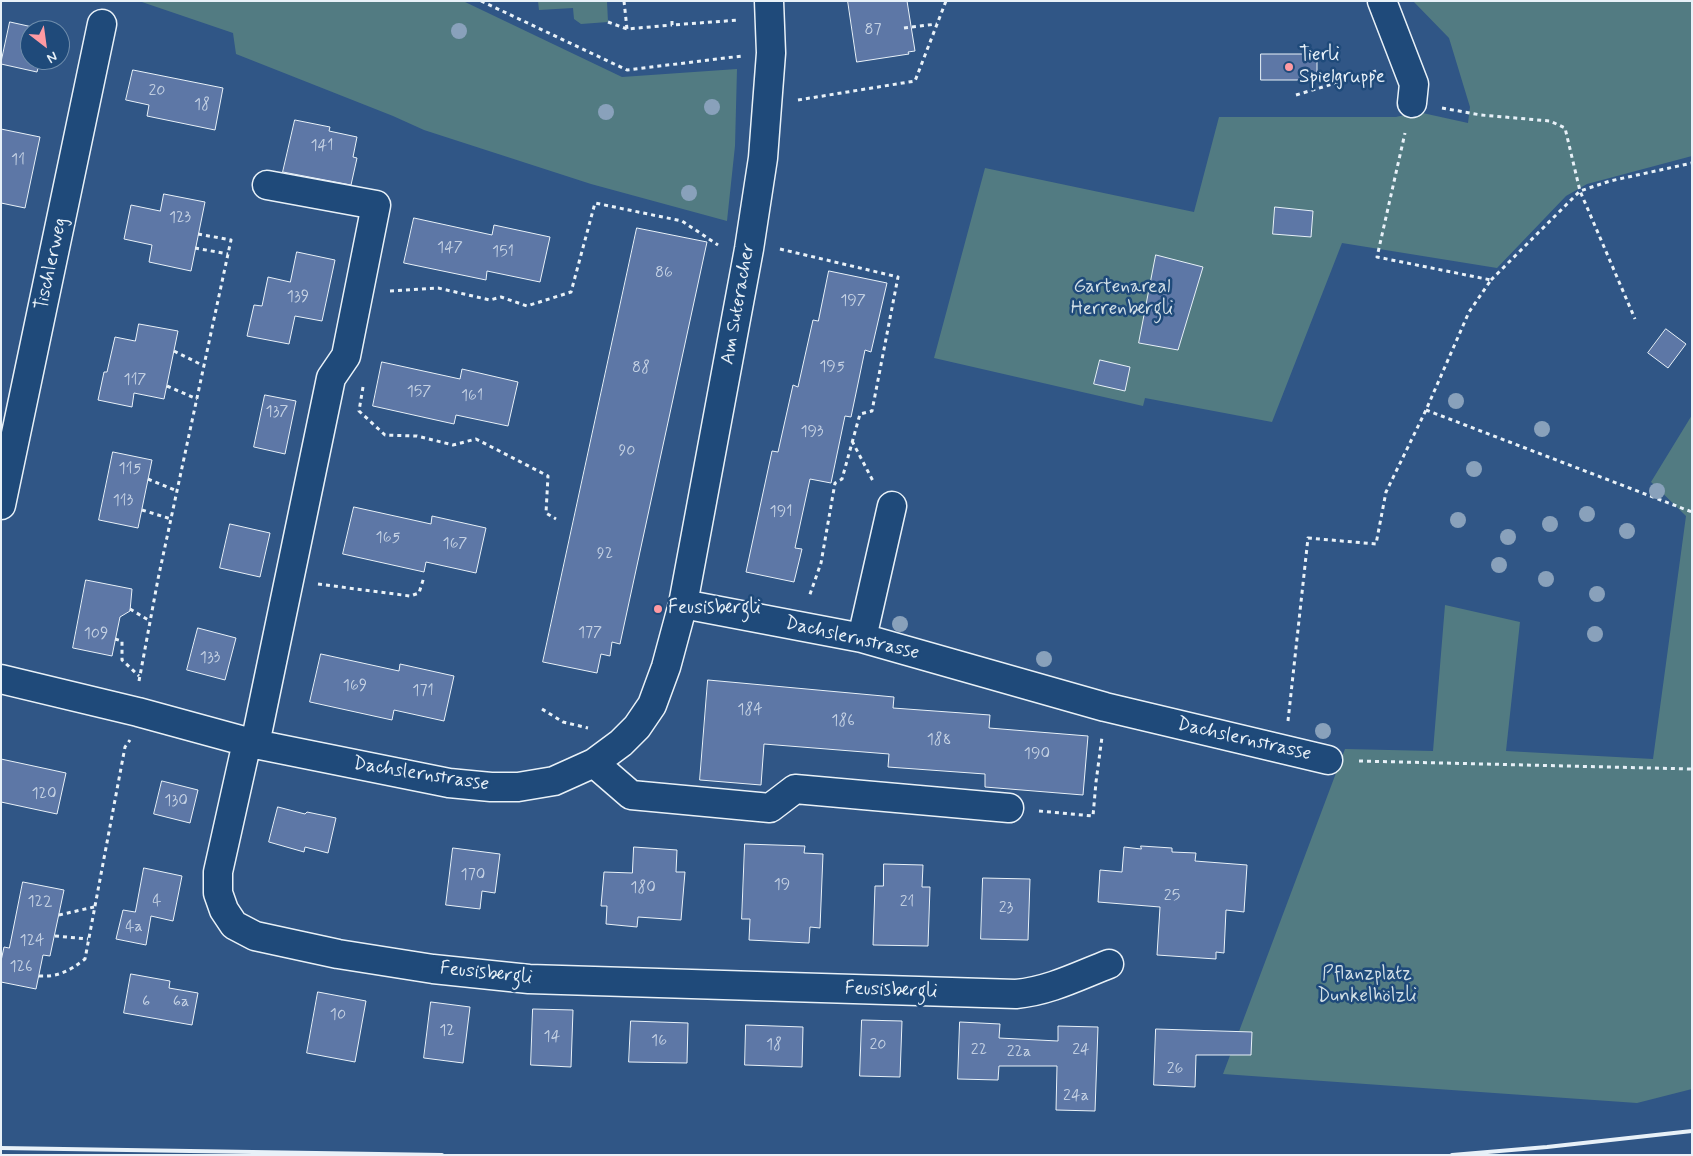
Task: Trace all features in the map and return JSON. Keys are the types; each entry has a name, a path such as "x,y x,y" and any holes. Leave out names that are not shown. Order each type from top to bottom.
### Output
{"street":[{"name":"Am Suteracher","path":"683,604 749,250 763,158 771,53 769,1"},
{"path":"1382,1 1414,84 1412,103"},
{"name":"Tischlerweg","path":"1,505 102,24"},
{"name":"Feusisbergli","path":"267,185 376,205 346,356 331,378 290,577 218,872 218,893 224,910 234,925 254,936 338,954 433,969 539,980 1016,994 1033,993 1050,988 1109,964"},
{"path":"867,640 891,511"},
{"name":"Dachslernstrasse","path":"1,679 138,712 251,743 448,783 491,787 518,787 554,781 594,763 621,743 637,727 652,705 666,668 683,604 867,640 1105,706 1328,760"},
{"path":"594,763 631,795 770,808 795,788 1010,808"}],"path":[{"path":"481,1 627,70 749,56"},
{"path":"624,1 627,29"},
{"path":"793,101 915,81 946,1"},
{"path":"608,22 627,29 672,23 748,20"},
{"path":"904,28 937,24"},
{"path":"1296,95 1405,62"},
{"path":"1492,280 1376,257 1412,103 1481,116 1550,121 1565,128 1580,191 1634,319"},
{"path":"1285,749 1308,538 1376,544 1386,492 1426,410 1469,312 1492,280 1580,191 1692,163"},
{"path":"385,293 393,290 438,288 490,300 501,296 527,306 570,292 595,203 682,221 718,245 726,246"},
{"path":"39,976 52,977 72,969 84,959 125,747 134,735 138,712 136,697 150,621 170,519 231,240 198,234"},
{"path":"195,248 228,254"},
{"path":"779,249 898,277 872,411 860,414 842,479 835,483 819,569"},
{"path":"174,351 204,366"},
{"path":"364,383 359,411 385,435 417,436 453,445 476,439 548,476 546,513 556,519"},
{"path":"167,386 197,399"},
{"path":"1426,410 1692,512"},
{"path":"852,441 875,485 872,498 875,510 891,511"},
{"path":"148,479 177,491"},
{"path":"142,510 170,519"},
{"path":"290,577 303,582 410,596 419,593 424,577"},
{"path":"130,609 150,621"},
{"path":"115,639 122,641 122,660 140,676"},
{"path":"542,709 562,722 584,727"},
{"path":"1010,808 1093,816 1103,732"},
{"path":"1328,760 1692,769"},
{"path":"58,915 94,907"},
{"path":"54,936 88,939"}],"green space":[{"path":"139,1 463,1 622,77 737,69 735,146 727,221 591,184 424,130 236,54 233,33"},
{"path":"538,1 607,1 608,22 581,24 574,19 573,8 539,10"},
{"name":"Gartenareal Herrenbergli","path":"1413,1 1692,1 1692,156 1587,184 1566,196 1497,268 1342,243 1272,422 1145,398 1143,406 934,358 985,168 1194,212 1219,117 1396,117 1418,112 1468,123 1470,107 1449,38"},
{"name":"Pflanzplatz Dunkelhölzli","path":"1692,415 1692,1089 1637,1103 1223,1074 1345,749 1433,751 1445,605 1520,622 1506,751 1653,759 1686,516 1651,482"}],"building":[{"path":"848,1 907,1 915,51 908,52 909,54 857,62"},
{"path":"10,22 20,24 20,68 1,64"},
{"name":"Tierli Spielgruppe","path":"1261,54 1317,54 1317,80 1261,80"},
{"path":"133,70 223,88 215,130 147,116 149,105 126,100"},
{"path":"295,120 330,127 329,131 357,137 353,157 357,158 351,185 283,172"},
{"path":"1,129 40,137 25,208 1,203"},
{"path":"164,194 205,202 191,271 149,262 152,245 124,239 131,205 160,211"},
{"path":"1275,207 1313,211 1311,237 1273,234"},
{"path":"414,218 492,235 494,225 550,237 540,282 487,271 486,280 404,263"},
{"path":"637,228 707,242 620,644 612,642 610,656 601,654 597,673 543,662"},
{"path":"297,252 335,260 322,321 295,316 289,344 247,336 254,305 262,306 268,277 290,282"},
{"path":"1156,255 1203,267 1178,350 1139,343"},
{"path":"829,271 887,283 871,352 865,350 851,417 845,416 831,483 810,479 795,548 802,549 794,582 746,572 772,451 778,452 793,385 798,387 813,320 818,321"},
{"path":"139,324 178,331 164,399 134,393 132,407 98,400 104,372 107,372 115,337 135,341"},
{"path":"1666,329 1686,344 1668,368 1648,353"},
{"path":"1100,360 1130,367 1125,391 1094,384"},
{"path":"382,362 460,379 462,369 518,382 508,426 456,415 454,424 373,406"},
{"path":"265,395 296,401 285,454 254,447"},
{"path":"113,452 152,460 138,528 99,520"},
{"path":"354,507 431,524 432,516 486,528 476,573 426,562 424,572 343,554"},
{"path":"230,524 270,533 260,577 220,568"},
{"path":"86,580 132,589 130,611 120,617 112,656 73,648"},
{"path":"198,628 236,638 225,680 187,670"},
{"path":"321,654 399,671 400,664 454,676 444,721 394,710 392,720 310,702"},
{"path":"708,680 894,697 893,708 990,715 989,728 1088,736 1083,795 985,787 985,774 888,767 889,754 764,744 761,785 700,780"},
{"path":"1,759 66,773 57,814 1,802"},
{"path":"162,781 198,790 190,823 154,814"},
{"path":"278,807 305,814 307,812 336,818 328,853 305,847 304,852 269,842"},
{"path":"745,844 805,846 804,853 823,854 820,928 810,927 809,943 749,940 750,919 742,919"},
{"path":"1141,846 1172,848 1172,852 1196,853 1195,861 1247,865 1244,912 1226,910 1224,953 1216,952 1216,959 1157,955 1160,907 1098,902 1100,870 1122,872 1124,847 1141,849"},
{"path":"634,847 677,850 676,872 685,872 681,920 638,917 637,927 606,924 607,906 601,906 604,872 632,873"},
{"path":"453,848 500,854 495,893 482,891 480,909 446,905"},
{"path":"884,864 923,865 922,887 930,887 928,946 873,945 875,886 883,886"},
{"path":"144,868 182,876 173,921 151,916 146,945 116,939 123,910 135,912"},
{"path":"983,878 1030,879 1028,940 981,939"},
{"path":"23,882 64,890 50,956 43,955 36,989 1,982 1,961 4,947 9,948"},
{"path":"131,974 170,981 169,988 198,993 192,1025 124,1013"},
{"path":"318,992 366,1001 355,1062 307,1053"},
{"path":"431,1002 470,1007 463,1063 424,1058"},
{"path":"533,1009 573,1010 571,1067 531,1065"},
{"path":"862,1020 902,1021 900,1077 860,1076"},
{"path":"631,1021 688,1023 687,1063 629,1062"},
{"path":"960,1022 1000,1024 999,1038 1058,1041 1058,1026 1098,1027 1095,1111 1056,1110 1057,1066 999,1066 998,1080 958,1079"},
{"path":"746,1025 803,1027 802,1067 745,1065"},
{"path":"1156,1029 1252,1032 1251,1055 1196,1055 1195,1087 1154,1085"}],"railway":[{"path":"1452,1155 1692,1131"},
{"path":"1,1148 442,1155"}],"place":[{"name":"Tierli Spielgruppe","path":"1289,67"},
{"name":"Feusisbergli","path":"658,609"}]}
